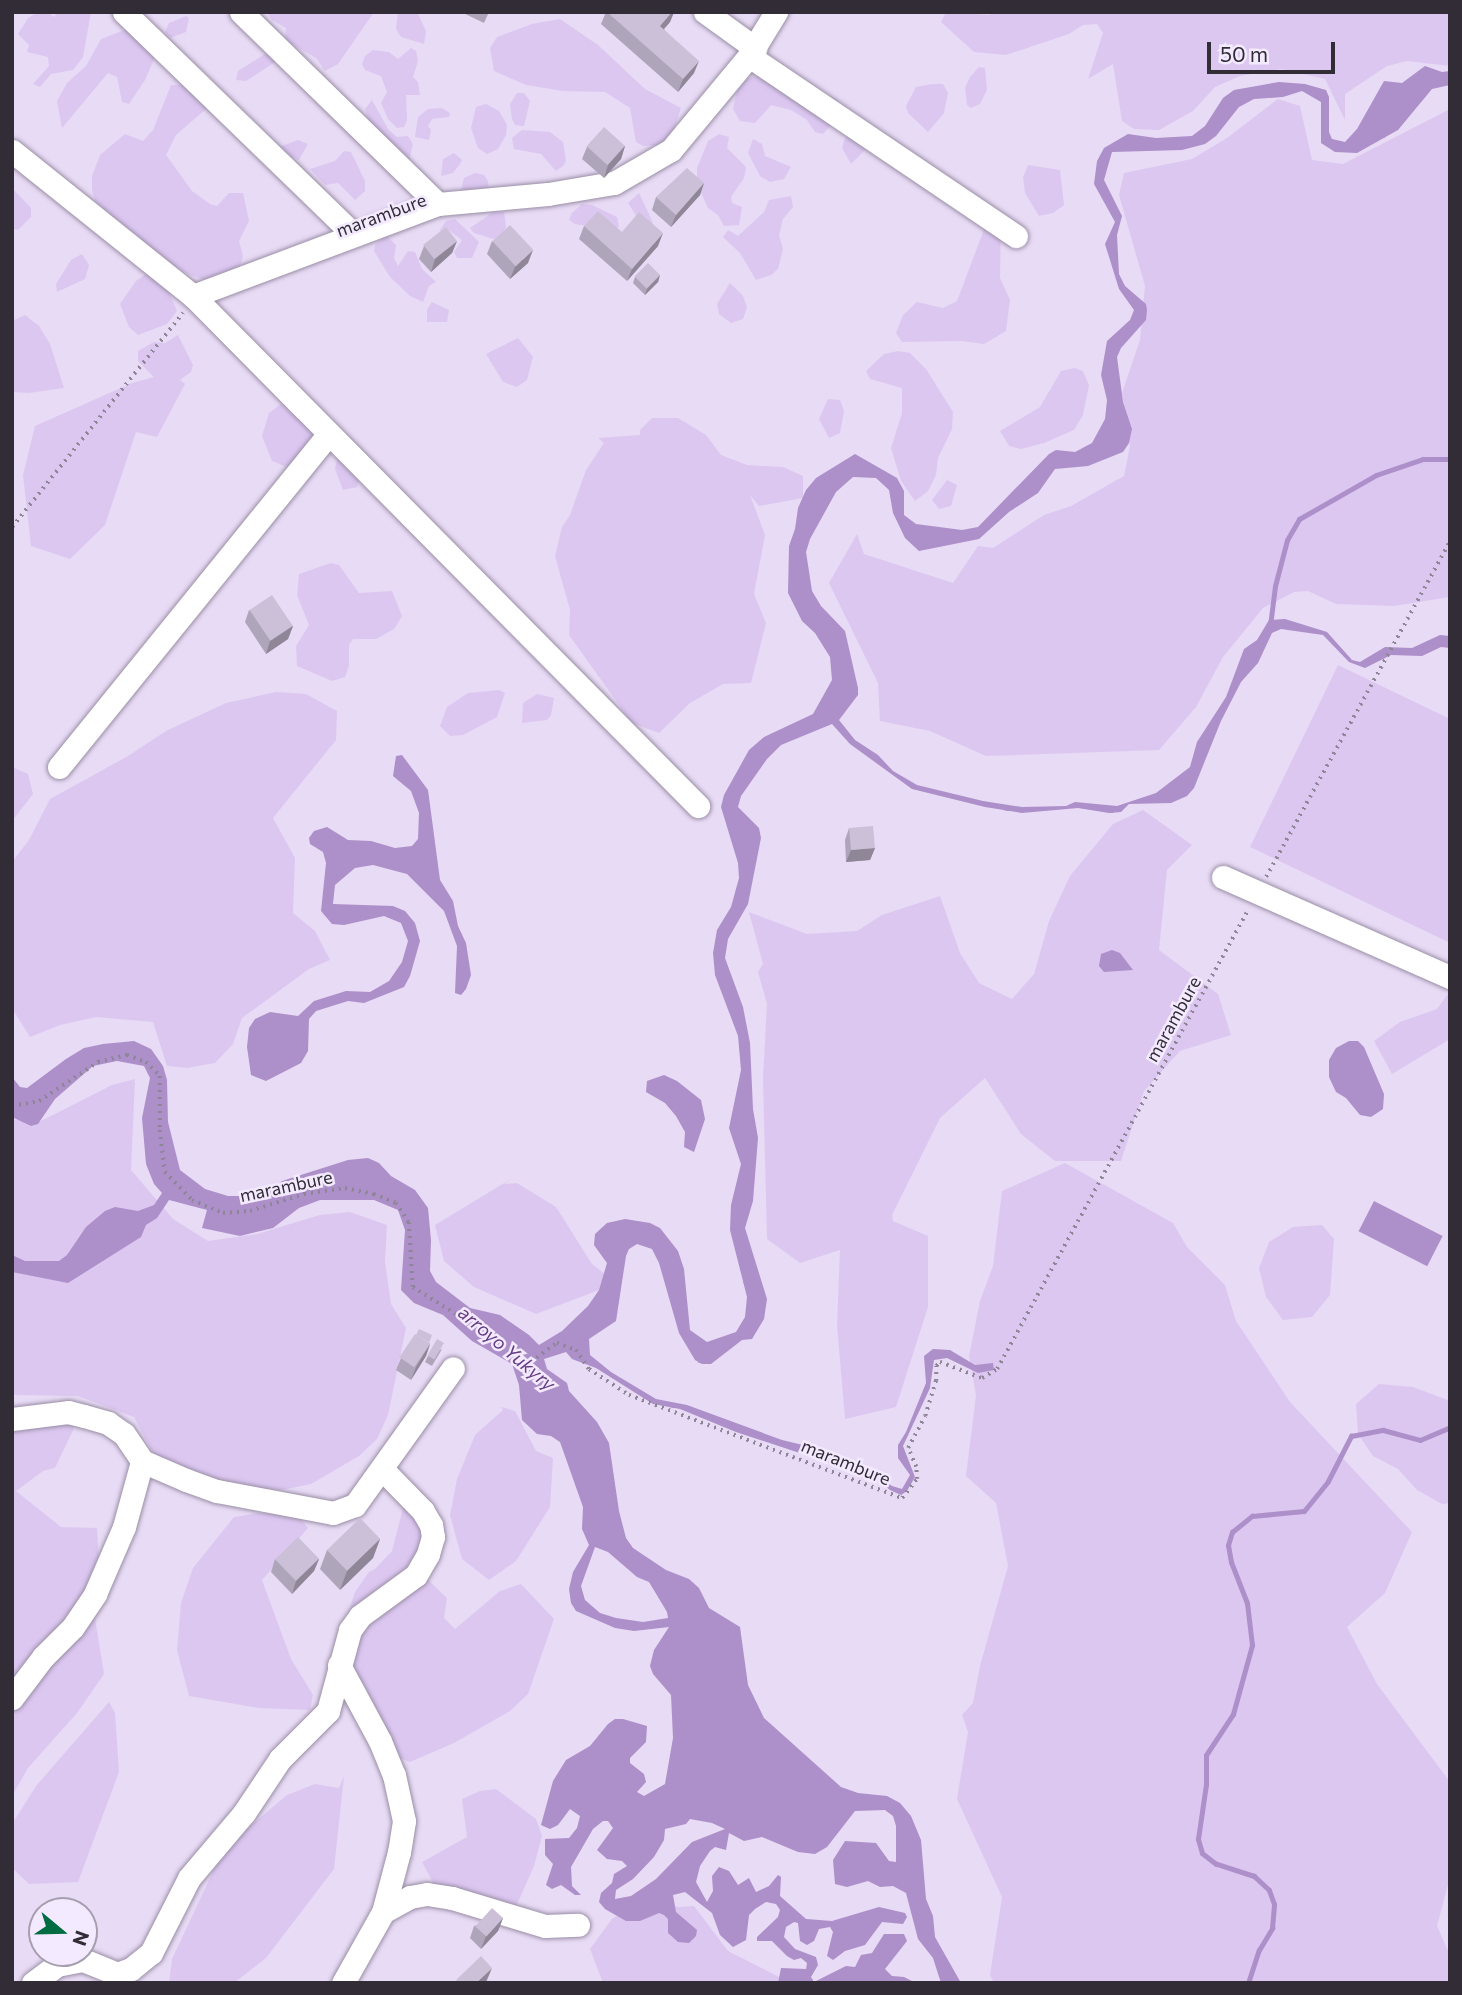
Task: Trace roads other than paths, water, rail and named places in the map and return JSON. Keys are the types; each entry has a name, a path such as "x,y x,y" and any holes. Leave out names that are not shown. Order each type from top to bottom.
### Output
{"street":[{"path":"124,12 354,235"},
{"path":"241,12 438,204"},
{"path":"705,12 752,52 1016,236"},
{"path":"189,303 354,235 438,204 548,194 614,183 671,150 752,52 776,12"},
{"path":"12,151 189,303 329,433 698,806"},
{"path":"59,767 329,433"},
{"path":"1223,877 1450,977"},
{"path":"12,1419 68,1412 108,1423 124,1434 142,1461 217,1491 333,1513 355,1505 453,1368"},
{"path":"12,1698 43,1657 73,1627 95,1594 124,1527 142,1461"},
{"path":"33,1983 57,1965 83,1960 117,1974 131,1969 151,1953 189,1878 244,1812 280,1759 328,1711 351,1630 360,1616 416,1575 428,1554 433,1537 431,1525 423,1511 382,1469"},
{"path":"339,1665 380,1741 400,1799 404,1821 383,1912 343,1983"},
{"path":"383,1912 410,1897 427,1894 452,1898 545,1926 578,1925"}],"water":[{"name":"arroyo Yukyry","path":"1425,66 1442,72 1450,71 1450,85 1432,89 1398,130 1357,153 1335,152 1321,143 1321,102 1302,91 1283,97 1254,99 1239,107 1216,136 1205,144 1182,150 1112,152 1104,180 1122,216 1117,235 1119,274 1125,286 1146,304 1147,310 1146,320 1121,348 1117,357 1123,402 1132,429 1129,443 1123,452 1088,466 1055,469 1038,493 1009,512 979,539 919,551 905,538 893,513 889,490 876,478 853,477 836,492 810,539 806,552 812,591 821,606 845,631 858,688 858,695 839,720 855,740 878,755 893,771 917,785 983,801 1022,807 1066,806 1075,802 1117,806 1156,793 1190,767 1197,742 1226,697 1244,649 1257,640 1269,620 1285,619 1327,632 1352,660 1360,662 1385,647 1412,648 1440,635 1450,636 1450,648 1441,647 1422,656 1391,655 1365,668 1349,662 1323,635 1281,629 1272,633 1258,663 1241,682 1221,721 1194,788 1187,796 1171,803 1129,804 1121,812 1109,813 1078,808 1022,813 985,807 912,789 850,744 832,724 781,745 767,759 741,796 738,807 759,828 761,838 748,904 728,939 725,958 743,1007 750,1043 753,1109 758,1138 753,1201 745,1228 767,1299 764,1319 752,1339 742,1340 711,1364 702,1364 695,1360 679,1333 659,1263 652,1249 637,1244 629,1249 626,1256 616,1321 589,1339 590,1355 611,1372 656,1399 687,1405 782,1440 807,1446 875,1473 892,1486 902,1489 910,1475 898,1458 898,1445 926,1383 924,1356 933,1349 950,1350 975,1365 993,1363 994,1370 978,1373 947,1358 934,1360 930,1388 903,1446 915,1477 907,1491 901,1495 875,1478 736,1432 680,1409 653,1404 596,1368 572,1359 566,1352 544,1359 547,1369 567,1383 569,1391 597,1422 609,1443 619,1511 626,1538 633,1548 666,1570 689,1579 699,1588 709,1608 740,1627 748,1685 764,1718 841,1787 858,1793 887,1796 900,1803 911,1816 921,1840 926,1899 933,1916 935,1937 961,1983 941,1983 933,1958 918,1939 906,1893 893,1886 880,1887 868,1881 847,1887 835,1884 833,1860 845,1841 876,1843 889,1861 896,1862 896,1826 893,1816 885,1810 855,1811 827,1847 815,1854 798,1852 762,1837 744,1841 729,1833 726,1850 715,1847 710,1851 700,1866 696,1882 707,1902 713,1891 712,1876 719,1867 729,1871 738,1885 749,1878 756,1892 769,1886 778,1875 781,1877 780,1896 806,1919 832,1921 879,1907 905,1913 907,1917 903,1924 882,1922 865,1945 845,1951 833,1960 827,1956 833,1932 830,1927 819,1929 814,1941 807,1945 800,1941 798,1923 794,1922 786,1927 784,1937 795,1949 816,1957 818,1965 811,1977 814,1982 846,1966 855,1967 861,1955 872,1953 884,1934 904,1934 907,1941 885,1969 892,1976 904,1977 916,1983 778,1983 781,1968 806,1969 807,1963 801,1958 794,1960 787,1956 772,1941 757,1941 757,1937 778,1917 780,1910 776,1904 766,1902 749,1915 746,1940 733,1947 720,1935 712,1913 685,1892 673,1895 676,1912 697,1930 696,1936 689,1943 678,1942 668,1933 668,1919 664,1915 659,1913 640,1921 626,1921 605,1909 599,1902 601,1893 612,1883 614,1874 627,1866 622,1861 607,1859 597,1850 613,1828 608,1821 603,1821 593,1829 571,1867 572,1886 581,1895 575,1895 561,1885 552,1889 546,1885 553,1864 545,1855 545,1839 569,1838 577,1828 580,1816 570,1809 558,1825 550,1829 541,1825 553,1781 566,1760 590,1746 608,1724 615,1719 623,1719 647,1726 646,1742 630,1758 630,1763 644,1774 646,1782 637,1792 644,1796 665,1784 673,1738 671,1695 653,1674 650,1666 654,1650 669,1627 634,1631 615,1628 576,1611 571,1603 569,1589 573,1572 589,1545 582,1529 583,1507 560,1442 551,1436 537,1434 522,1420 519,1385 512,1364 472,1341 443,1315 414,1303 401,1290 405,1230 398,1210 374,1200 320,1200 299,1208 273,1228 240,1236 202,1228 207,1210 169,1200 157,1218 146,1225 141,1237 68,1283 12,1272 12,1255 25,1261 59,1261 67,1255 86,1227 105,1211 115,1207 138,1211 154,1205 162,1193 154,1184 146,1164 142,1118 150,1078 144,1066 117,1061 93,1066 55,1099 38,1124 31,1126 12,1117 12,1077 20,1087 27,1088 84,1048 103,1044 134,1041 151,1049 163,1066 167,1080 168,1122 180,1170 205,1189 228,1196 251,1196 272,1189 282,1181 348,1160 368,1158 379,1163 391,1176 415,1190 428,1208 430,1271 436,1282 470,1308 500,1315 539,1345 562,1331 588,1306 599,1290 607,1263 594,1245 595,1234 607,1223 625,1219 650,1223 660,1228 678,1251 684,1269 690,1330 707,1342 736,1332 745,1317 747,1297 730,1230 731,1205 741,1164 729,1128 741,1070 738,1036 715,975 713,953 717,930 731,907 739,878 738,863 721,807 724,795 749,750 764,737 813,714 832,680 830,657 815,633 802,621 788,593 789,546 798,508 806,490 816,478 855,454 897,478 904,491 904,515 916,524 962,530 978,527 1049,454 1056,450 1075,452 1092,443 1105,419 1107,400 1101,375 1107,341 1130,320 1134,310 1119,289 1105,244 1115,222 1094,184 1097,161 1104,148 1128,134 1156,138 1192,136 1205,126 1223,98 1234,90 1279,82 1305,84 1326,90 1329,97 1329,132 1332,139 1345,142 1357,129 1384,81 1402,83","holes":["595,1547 608,1552 637,1577 649,1582 668,1618 643,1622 616,1618 600,1613 585,1600 581,1586","690,1819 712,1823 725,1829 692,1842 656,1879 631,1896 615,1899 616,1890 633,1879 654,1857 664,1840 665,1829 686,1824"]},
{"path":"402,755 428,790 440,880 453,901 458,926 466,943 471,975 466,989 461,995 455,993 457,946 444,911 407,874 373,865 355,868 335,885 333,904 393,906 405,911 415,923 420,941 410,976 404,987 364,1003 348,1001 316,1011 309,1019 308,1051 301,1063 266,1081 251,1075 247,1047 249,1028 255,1019 270,1012 298,1016 314,1001 346,991 370,992 389,981 402,962 408,941 401,923 384,916 344,925 332,924 321,911 326,863 323,852 310,844 309,838 314,831 327,827 348,840 371,841 395,848 412,846 418,839 419,813 411,791 393,776 396,756"},
{"path":"1112,950 1120,953 1133,970 1104,972 1099,966 1101,954"},
{"path":"1349,1041 1358,1041 1364,1047 1384,1094 1383,1109 1371,1117 1360,1115 1346,1098 1336,1092 1329,1077 1329,1060 1336,1048"},
{"path":"664,1075 677,1081 701,1100 705,1119 694,1152 684,1147 685,1132 676,1116 665,1103 646,1092 647,1081"},
{"path":"1374,1201 1443,1236 1427,1266 1359,1231"}],"waterway":[{"path":"1270,626 1275,586 1287,540 1299,519 1376,475 1423,459 1450,459"},
{"path":"1248,1983 1259,1950 1272,1928 1274,1904 1269,1890 1254,1876 1216,1864 1202,1853 1198,1839 1206,1784 1206,1755 1233,1714 1252,1645 1247,1603 1231,1562 1228,1545 1232,1532 1252,1516 1304,1511 1328,1481 1351,1436 1383,1430 1420,1440 1450,1427"}]}
